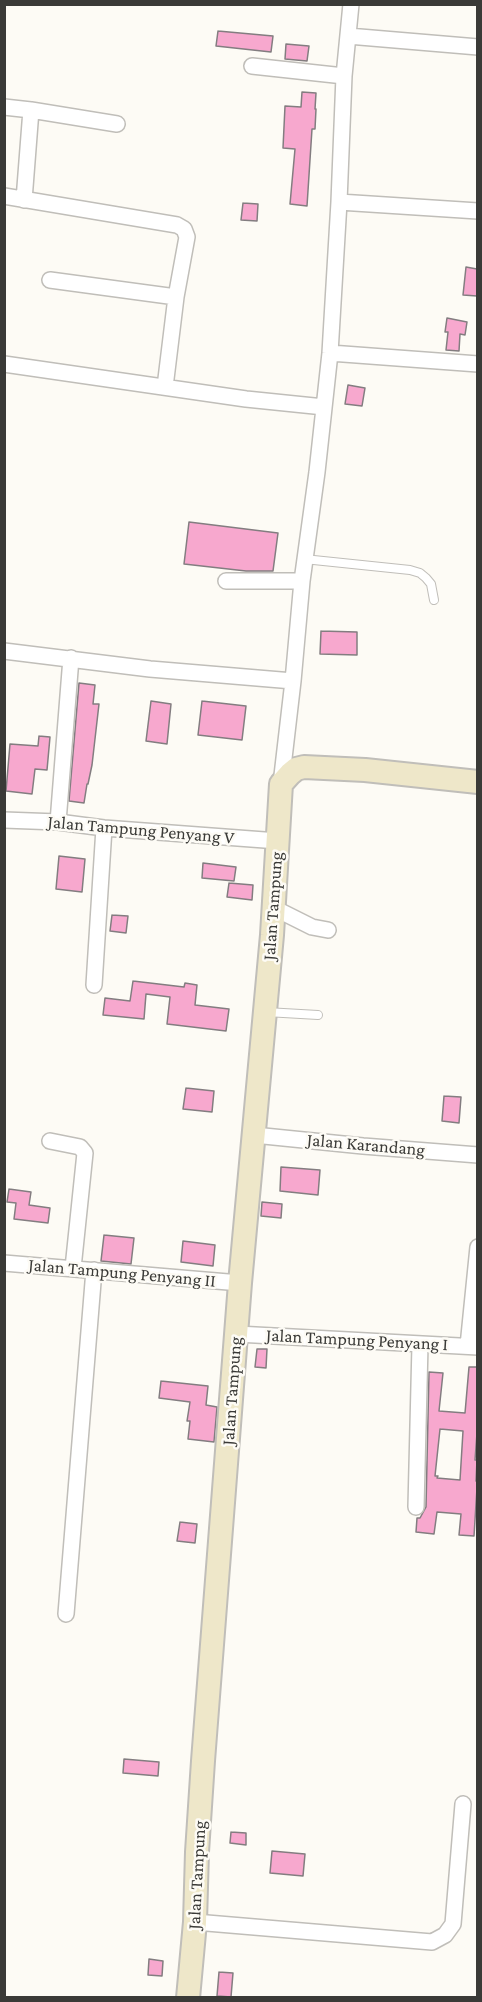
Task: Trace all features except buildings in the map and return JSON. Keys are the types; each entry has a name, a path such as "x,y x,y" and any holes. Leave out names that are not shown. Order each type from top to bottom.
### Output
{"main road":[{"path":"281,784 290,774 304,767 365,770 477,782"},
{"name":"Jalan Tampung","path":"188,1998 195,1922 203,1761 240,1283 274,908 281,784"}],"street":[{"path":"281,784 304,559 317,472 330,352 344,76 351,4"},
{"path":"348,36 477,47"},
{"path":"252,66 344,76"},
{"path":"4,107 117,124"},
{"path":"24,200 31,110"},
{"path":"4,196 177,225 184,229 187,237 176,297 165,387"},
{"path":"339,202 477,211"},
{"path":"50,280 176,297"},
{"path":"330,352 477,364"},
{"path":"4,364 246,399 324,407"},
{"path":"226,581 302,581"},
{"path":"4,651 150,669 293,681"},
{"path":"58,822 71,658"},
{"name":"Jalan Tampung Penyang V","path":"4,820 58,822 104,828 278,841"},
{"path":"94,985 104,828"},
{"path":"274,908 312,927 328,930"},
{"name":"Jalan Karandang","path":"254,1135 477,1155"},
{"path":"50,1141 80,1147 85,1153 73,1268"},
{"path":"473,1346 477,1247"},
{"name":"Jalan Tampung Penyang II","path":"4,1263 240,1283"},
{"path":"66,1614 94,1270"},
{"name":"Jalan Tampung Penyang I","path":"237,1334 473,1346"},
{"path":"416,1507 420,1345"},
{"path":"195,1922 432,1942 446,1935 453,1924 463,1804"}],"lane":[{"path":"304,559 420,573 431,584 434,600"},
{"path":"265,1012 318,1015"}]}
